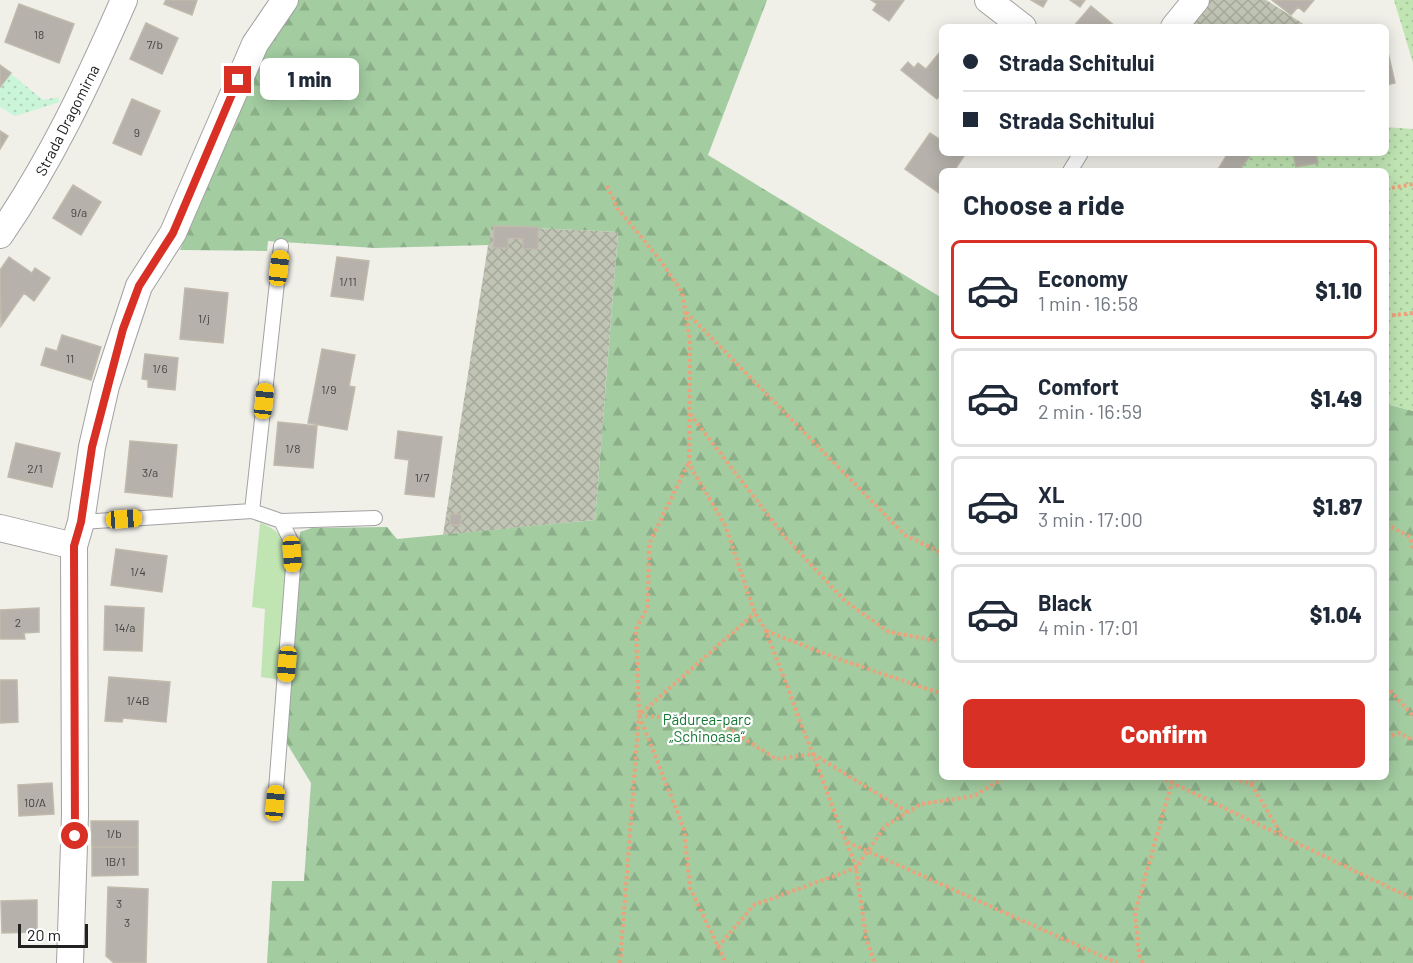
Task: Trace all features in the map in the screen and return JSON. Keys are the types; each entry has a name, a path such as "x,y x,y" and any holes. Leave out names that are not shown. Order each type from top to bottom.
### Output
{"street":[{"name":"Strada Dragomirna","path":"0,235 53,152 91,76 124,0"},
{"path":"70,963 75,815 78,534 92,447 106,387 139,286 173,233 255,44 285,0"},
{"path":"988,0 1019,24"},
{"path":"1178,24 1196,0"},
{"path":"0,528 78,534"}],"lane":[{"path":"252,511 281,246"},
{"path":"78,534 252,511 281,521 375,518"},
{"path":"275,803 293,567 291,541 281,521"}],"path":[{"path":"1389,188 1413,184"},
{"path":"607,186 618,209 660,260 682,292 690,341 689,464 649,544 648,606 636,629 639,716 620,963"},
{"path":"685,311 905,535 939,552"},
{"path":"1389,316 1413,313"},
{"path":"690,414 786,537 845,601 889,632 939,641"},
{"path":"689,464 725,525 755,613 766,630 856,868 866,937 875,963"},
{"path":"1389,526 1410,537 1413,550"},
{"path":"639,716 755,613"},
{"path":"766,630 836,658 939,693"},
{"path":"1389,689 1413,716"},
{"path":"639,716 713,719 776,759 813,753 907,812"},
{"path":"639,716 684,829 690,888 726,963"},
{"path":"1389,736 1399,733 1413,740"},
{"path":"718,948 754,905 856,868 885,826 907,812 921,804 974,796 1000,780"},
{"path":"1167,780 1413,899"},
{"path":"1238,780 1251,784 1281,834"},
{"path":"1251,784 1255,780"},
{"path":"1143,963 1139,955 1136,913 1172,782"},
{"path":"846,842 1117,963"}],"shaded area":[{"path":"1210,0 1266,0 1303,24 1191,24"},
{"path":"491,226 618,232 595,520 443,535"}],"green space":[{"name":"Pădurea-parc „Schinoasa“","path":"298,0 767,0 708,155 939,296 939,780 1389,780 1389,405 1413,411 1413,963 267,963 272,881 304,881 311,783 286,742 300,532 312,528 387,527 397,539 595,520 618,232 491,226 489,245 375,248 268,241 267,251 180,250 226,129 269,36"},
{"path":"1394,0 1413,0 1413,63"},
{"path":"0,65 43,100 58,97 60,102 15,116 0,107"},
{"path":"1389,127 1413,129 1413,411 1389,405 1389,168 1241,168 1250,156 1389,156"},
{"path":"260,523 281,536 285,543 287,556 288,590 281,680 261,677 265,609 252,607"}],"building":[{"path":"166,0 197,0 192,15 164,4"},
{"path":"871,0 904,0 889,21 873,10 877,4"},
{"path":"1031,0 1047,0 1043,7"},
{"path":"1070,0 1085,0 1080,7"},
{"path":"1272,0 1314,0 1304,12 1298,7 1291,15"},
{"path":"19,4 74,24 59,63 5,42"},
{"path":"1091,6 1112,24 1076,24"},
{"path":"146,23 178,38 162,74 130,59"},
{"path":"939,53 939,97 937,99 901,70 908,62 914,68 918,63 926,69"},
{"path":"1389,57 1395,83 1389,84"},
{"path":"0,65 11,73 0,87"},
{"path":"132,99 160,111 141,155 113,143"},
{"path":"0,131 8,136 0,149"},
{"path":"930,133 939,139 939,156 964,156 956,168 939,168 939,193 905,169"},
{"path":"1226,156 1250,156 1241,168 1219,168"},
{"path":"1294,156 1317,156 1318,163 1296,167"},
{"path":"73,185 101,202 81,235 53,218"},
{"path":"494,226 538,227 538,249 523,249 523,239 508,238 508,248 493,248"},
{"path":"9,257 32,273 35,268 50,278 34,301 24,293 1,326 0,270"},
{"path":"337,257 369,261 363,300 331,296"},
{"path":"185,288 228,293 223,343 180,339"},
{"path":"62,335 101,347 91,380 41,365 46,348 57,351"},
{"path":"322,349 355,355 349,386 355,387 347,430 308,423"},
{"path":"145,354 178,358 175,390 148,387 148,380 142,379"},
{"path":"278,422 317,426 313,468 274,465"},
{"path":"398,431 442,437 434,497 405,494 409,460 395,458"},
{"path":"130,441 177,445 172,497 125,492"},
{"path":"16,443 60,453 52,487 8,477"},
{"path":"450,514 461,514 461,525 450,525"},
{"path":"116,549 167,556 162,592 111,585"},
{"path":"105,606 144,608 142,651 104,650"},
{"path":"39,608 39,632 24,633 25,639 0,639 0,610"},
{"path":"109,677 170,682 166,722 123,718 122,722 105,721"},
{"path":"0,680 17,680 18,722 0,723"},
{"path":"52,783 54,814 19,816 18,785"},
{"path":"91,821 138,821 138,847 92,847"},
{"path":"92,847 138,847 138,875 92,876"},
{"path":"108,887 148,889 146,963 114,963 106,956"},
{"path":"37,900 37,932 2,933 1,901"}],"route":[{"path":"75,836 74,546 81,522 92,447 117,348 139,286 173,233 238,80"}]}
